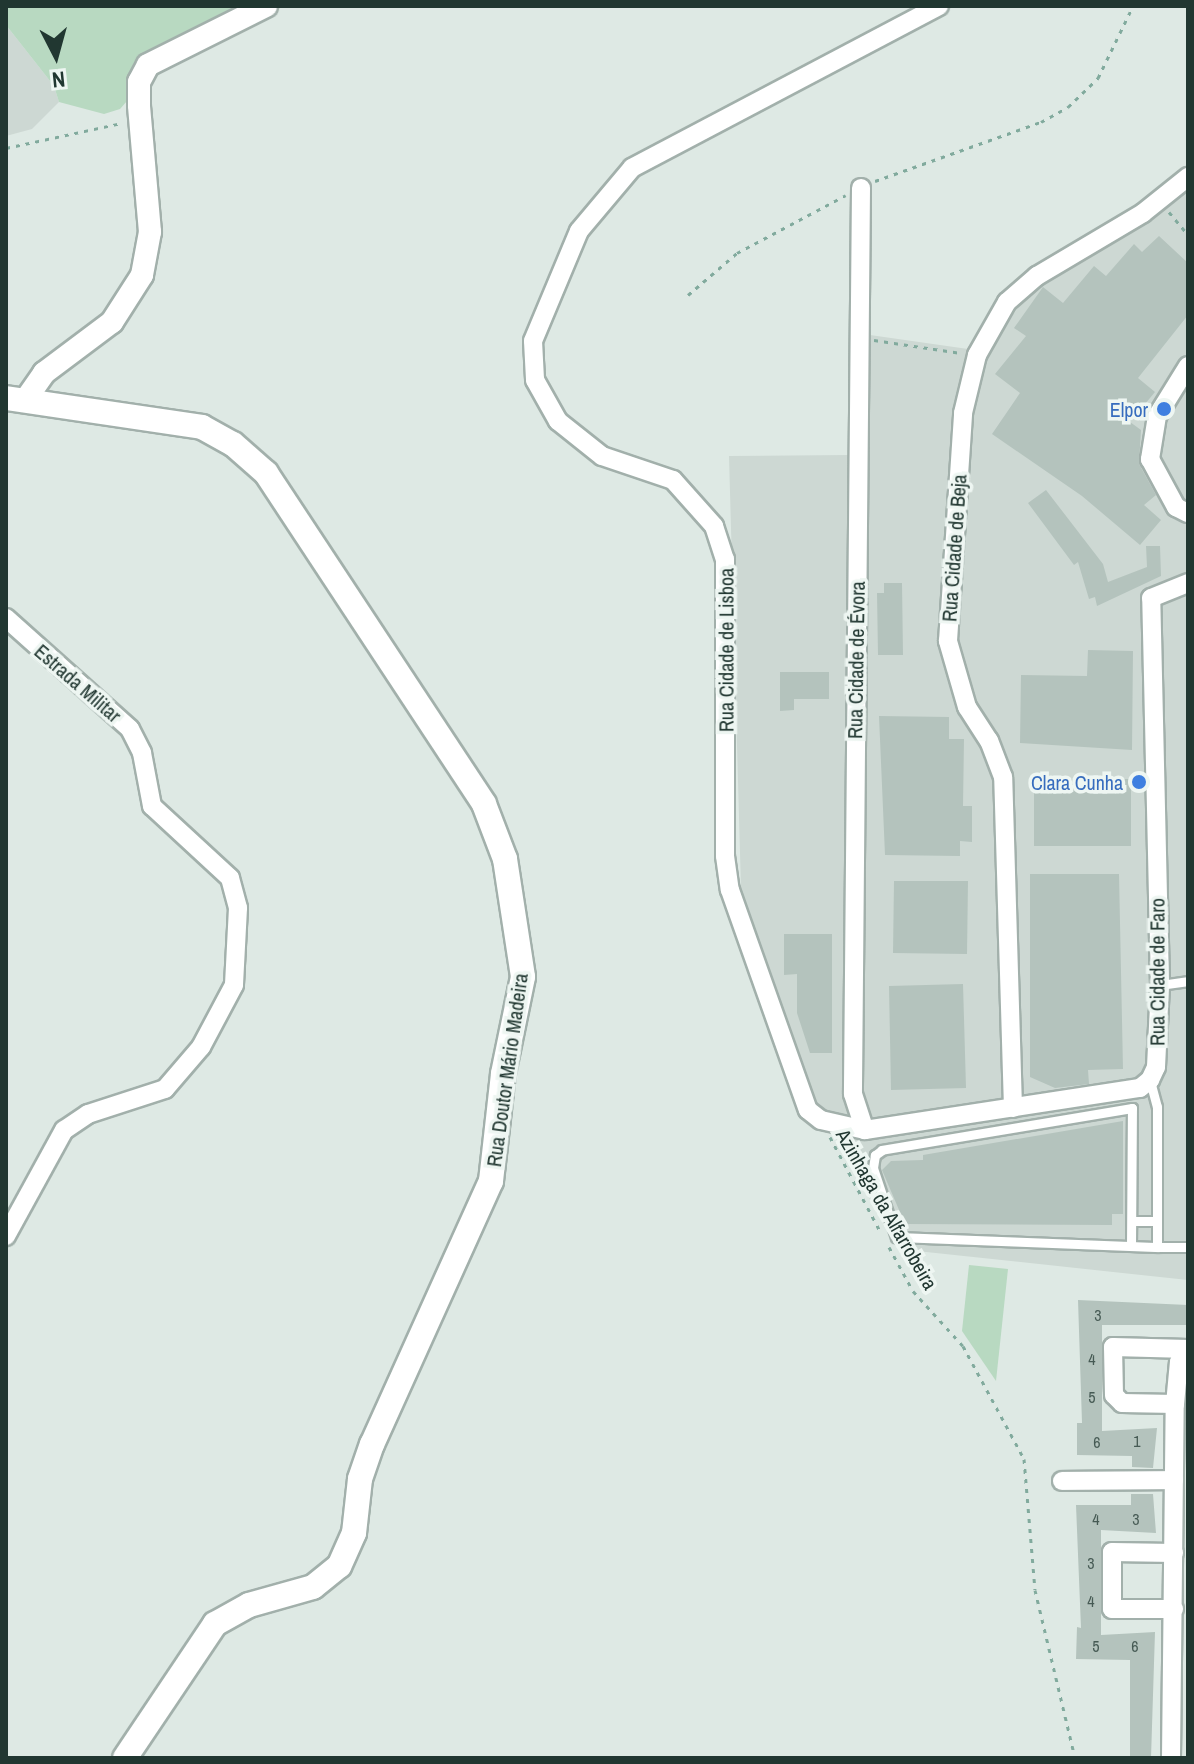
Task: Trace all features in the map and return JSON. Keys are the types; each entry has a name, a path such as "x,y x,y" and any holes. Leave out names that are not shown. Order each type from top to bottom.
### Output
{"main road":[{"name":"Rua Doutor Mário Madeira","path":"16,398 202,427 233,444 266,473 484,804 505,859 523,977 503,1074 491,1181 372,1444 360,1479 354,1533 339,1566 313,1587 249,1605 215,1624 125,1758"}],"street":[{"path":"16,398 112,322 142,275 150,232 139,82 148,65 266,6"},
{"name":"Rua Cidade de Lisboa","path":"814,1115 730,890 725,856 725,559 714,526 673,480 602,456 558,421 535,380 533,341 579,231 632,168 939,6"},
{"name":"Rua Cidade de Beja","path":"1013,1108 1003,777 989,741 967,707 948,641 963,413 977,355 1007,302 1037,276 1159,200 1188,177"},
{"name":"Rua Cidade de Évora","path":"861,188 853,1094 865,1130"},
{"path":"1188,366 1157,416 1150,459 1176,507 1188,513"},
{"name":"Rua Cidade de Faro","path":"1150,1080 1156,1067 1160,985 1151,598 1188,583"},
{"name":"Estrada Militar","path":"6,618 130,729 142,753 152,806 230,878 238,908 234,985 201,1047 165,1089 88,1114 64,1130 6,1236"},
{"path":"814,1115 865,1130 1140,1088 1150,1080"},
{"path":"1175,1404 1122,1403 1114,1395 1113,1347 1188,1349"},
{"path":"1171,1758 1175,1404 1179,1362 1188,1349"},
{"path":"1062,1481 1174,1480"},
{"path":"1174,1553 1112,1552 1112,1609 1174,1609"}],"lane":[{"path":"1160,985 1188,981"},
{"path":"1150,1080 1157,1107 1157,1247"},
{"path":"1131,1246 1132,1108 875,1155 873,1168 896,1237 1157,1247 1188,1247"},
{"path":"1132,1221 1157,1221"}],"path":[{"path":"688,295 737,253 861,188 1041,122 1068,107 1098,78 1133,6"},
{"path":"6,148 117,128 139,110"},
{"path":"1159,200 1188,235"},
{"path":"859,338 977,355"},
{"name":"Azinhaga da Alfarrobeira","path":"814,1115 913,1291 963,1346 1024,1459 1035,1590 1075,1758"}],"shaded area":[{"path":"6,25 54,86 59,102 32,129 6,136"},
{"path":"1188,189 1188,1280 898,1249 806,1086 741,889 729,456 849,455 849,332 968,349 996,336 1040,280 1155,215"}],"green space":[{"path":"6,6 245,6 185,35 120,109 104,114 59,102 54,86 6,25"},
{"path":"969,1265 1008,1269 996,1381 962,1331"}],"building":[{"path":"1159,236 1188,263 1188,315 1138,378 1155,392 1130,422 1141,430 1139,464 1156,495 1144,505 1161,520 1140,545 1082,496 992,434 1020,393 995,374 1026,336 1014,328 1043,287 1063,303 1094,266 1106,276 1134,244 1142,252"},
{"path":"1046,490 1103,564 1108,582 1147,567 1146,546 1160,546 1161,576 1097,606 1095,597 1089,599 1078,562 1074,565 1028,503"},
{"path":"884,583 902,583 903,655 878,655 877,593 884,593"},
{"path":"1088,650 1133,651 1132,750 1020,743 1021,675 1087,676"},
{"path":"780,672 829,672 829,699 794,699 794,710 780,711"},
{"path":"879,716 949,717 949,739 964,739 963,806 972,806 972,842 960,841 960,856 885,855"},
{"path":"1034,779 1131,779 1131,846 1034,846"},
{"path":"1030,874 1119,874 1123,1069 1088,1070 1089,1084 1055,1088 1030,1077"},
{"path":"894,881 968,881 967,954 893,953"},
{"path":"784,934 832,934 832,1053 810,1053 797,1013 797,974 784,975"},
{"path":"963,984 966,1088 891,1090 889,986"},
{"path":"1123,1121 1123,1214 1112,1214 1112,1225 905,1224 882,1170 891,1161 923,1160 923,1155"},
{"path":"1078,1300 1188,1305 1188,1325 1102,1325 1102,1431 1157,1428 1153,1468 1132,1467 1132,1456 1077,1455 1077,1423 1082,1423"},
{"path":"1131,1494 1153,1494 1156,1533 1101,1530 1101,1635 1155,1632 1151,1758 1130,1758 1130,1660 1076,1659 1077,1627 1081,1628 1076,1505 1131,1505"}],"place":[{"name":"Elpor","path":"1164,409"},
{"name":"Clara Cunha","path":"1139,782"}]}
